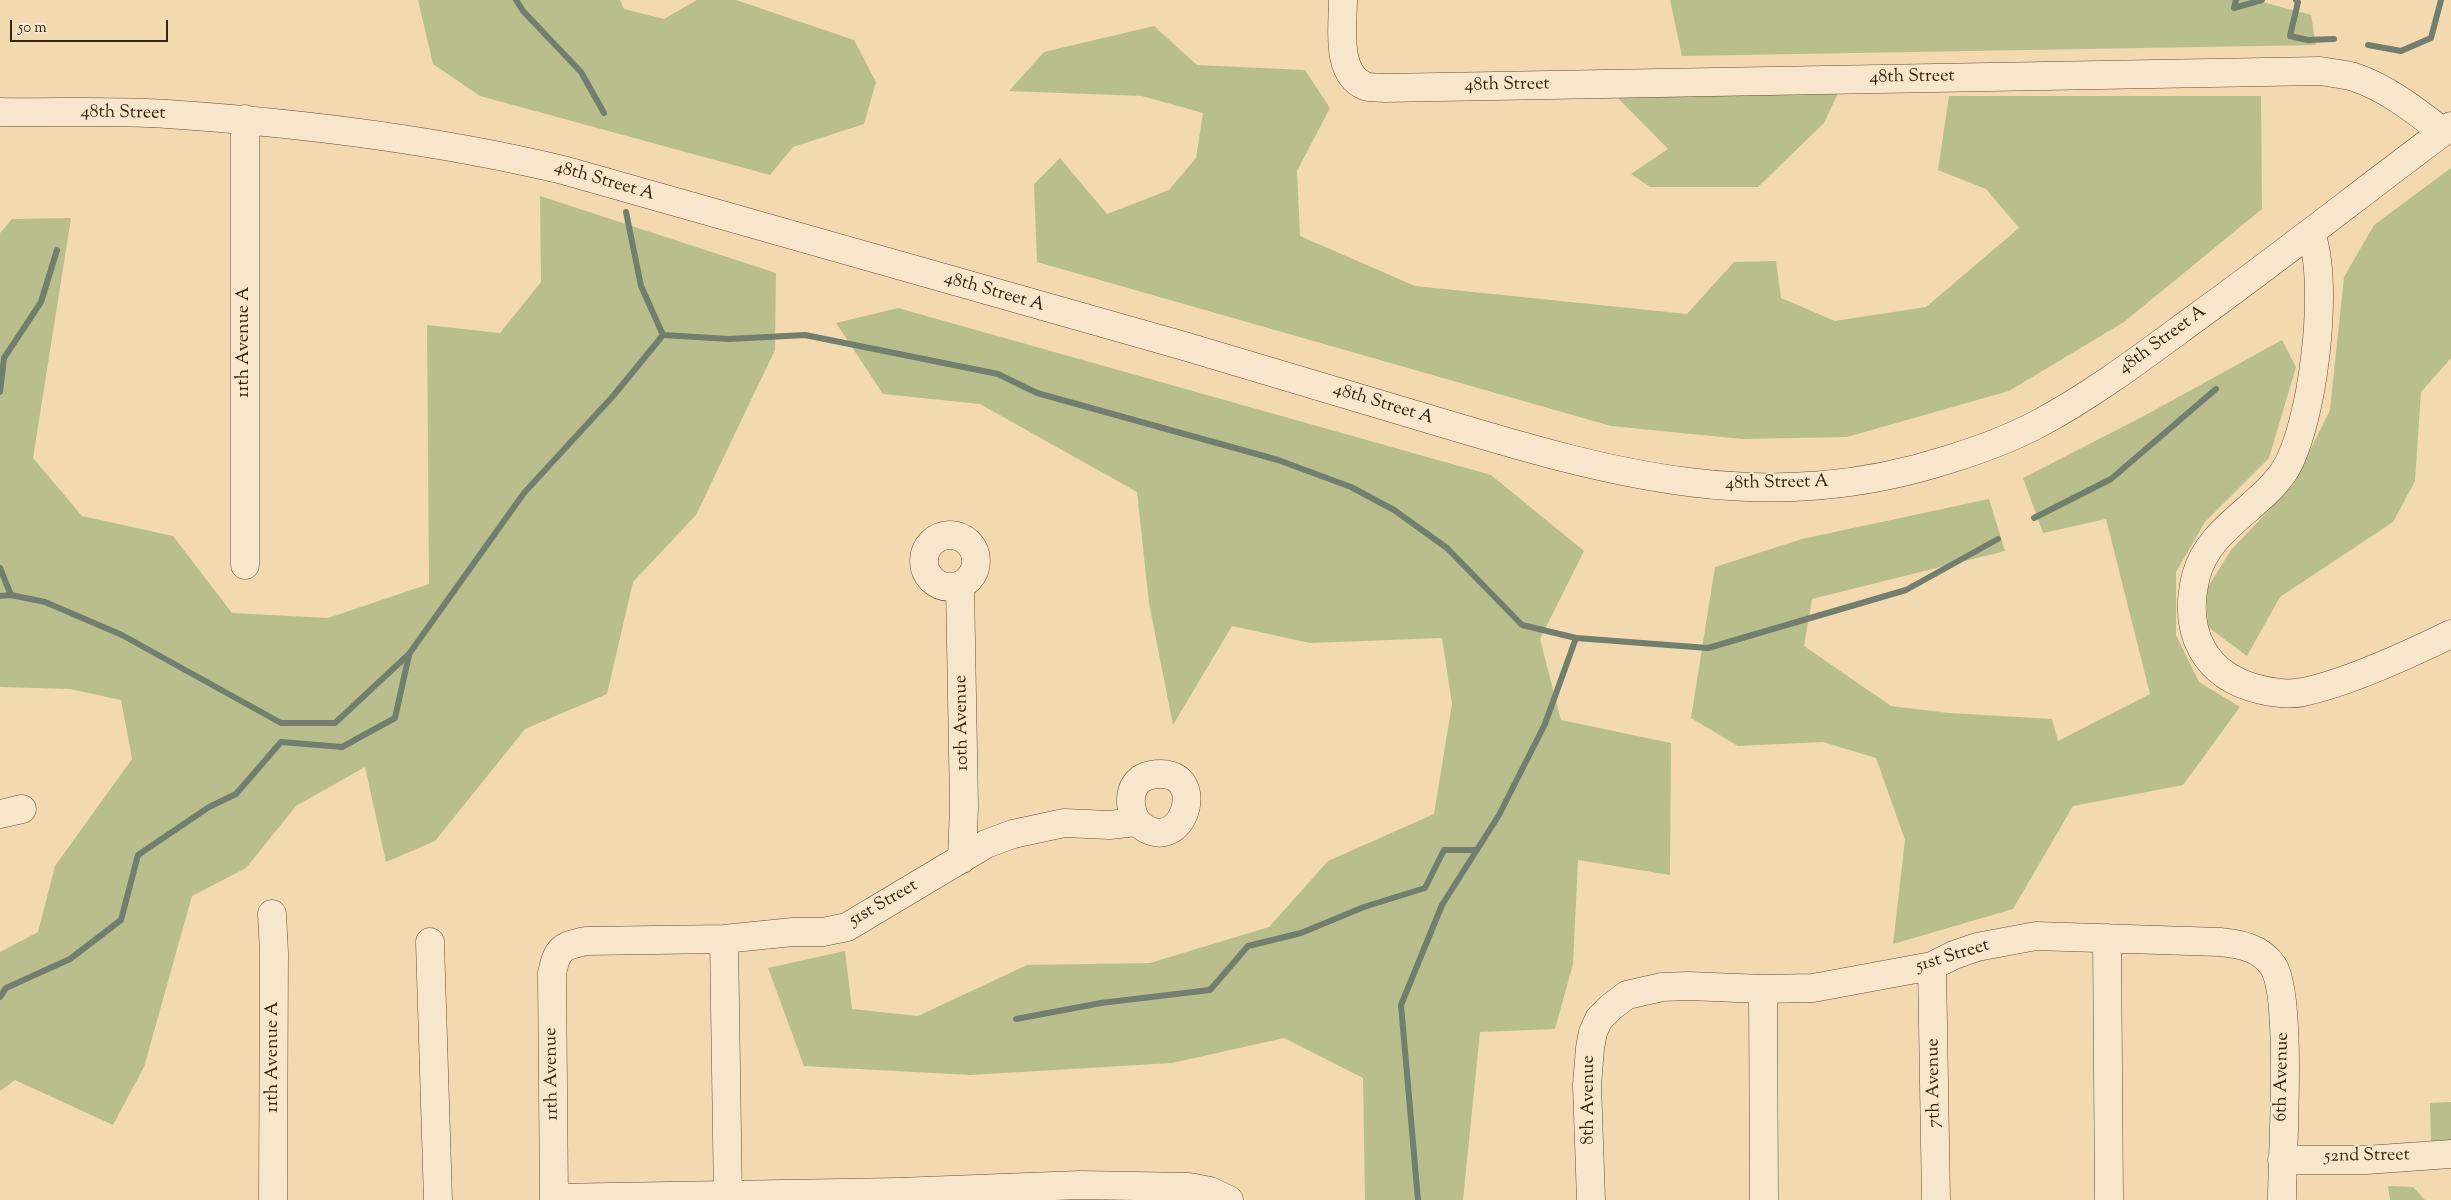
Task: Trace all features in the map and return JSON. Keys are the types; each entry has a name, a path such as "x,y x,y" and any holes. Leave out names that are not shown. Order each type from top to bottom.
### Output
{"street":[{"name":"48th Street","path":"1343,0 1346,66 1357,80 1366,86 1384,88 2320,71 2353,77 2373,84 2447,129"},
{"name":"48th Street","path":"0,112 165,113 245,119"},
{"name":"48th Street A","path":"245,119 420,141 488,152 564,170 1610,470 1664,480 1756,488 1793,488 1854,481 1910,471 1954,458 2034,426 2091,393 2311,234 2447,129"},
{"name":"11th Avenue A","path":"245,119 245,564"},
{"path":"2311,234 2317,249 2319,312 2310,400 2284,472 2268,490 2232,520 2204,555 2196,574 2192,606 2200,646 2211,664 2229,677 2251,687 2277,693 2302,693 2364,672 2451,634"},
{"name":"10th Avenue","path":"960,587 964,786 962,859"},
{"name":"51st Street","path":"560,950 568,945 602,940 724,939 794,932 823,932 847,927 986,844 1034,828 1064,823 1109,825 1137,822"},
{"name":"11th Avenue A","path":"272,914 274,953 273,1200"},
{"name":"51st Street","path":"1611,1007 1627,995 1662,987 1813,988 1932,966 1954,955 1977,947 2036,936 2239,944 2254,949 2266,958"},
{"path":"2107,938 2109,1200"},
{"path":"724,939 728,1198"},
{"path":"430,942 438,1200"},
{"name":"11th Avenue","path":"554,1199 552,974 555,957 560,950"},
{"name":"6th Avenue","path":"2266,958 2274,966 2279,981 2284,1016 2282,1200"},
{"name":"7th Avenue","path":"1932,966 1936,1200"},
{"path":"1763,989 1764,1200"},
{"name":"8th Avenue","path":"1591,1200 1587,1085 1590,1048 1593,1032 1599,1019 1611,1007"},
{"name":"52nd Street","path":"2282,1160 2366,1160 2451,1154"},
{"path":"554,1199 728,1198 866,1191 898,1196 1079,1192 1189,1187 1210,1191 1229,1200"}],"green space":[{"path":"418,0 620,0 624,9 664,19 697,0 736,0 854,40 876,82 864,124 793,147 770,175 480,96 433,64"},
{"path":"1670,0 2255,0 2311,15 2316,45 1682,56"},
{"path":"1154,26 1197,65 1305,70 1330,108 1297,171 1300,236 1415,286 1687,314 1734,262 1776,261 1781,298 1835,321 1926,307 2019,228 1986,189 1938,170 1949,96 2261,96 2262,209 2124,322 2009,391 1847,437 1742,439 1611,426 1037,262 1034,184 1060,158 1107,214 1169,190 1196,158 1203,113 1142,96 1009,91 1044,52"},
{"path":"1839,91 1824,123 1758,187 1650,187 1631,174 1668,149 1616,96"},
{"path":"2451,168 2451,358 2421,392 2415,481 2393,522 2280,597 2247,656 2208,627 2206,590 2231,550 2293,485 2330,410 2344,277 2374,225"},
{"path":"540,196 776,273 775,350 696,515 633,582 607,694 525,729 435,841 386,862 365,767 296,806 246,868 192,896 144,1067 113,1125 15,1080 0,1091 0,952 38,932 55,866 132,759 121,700 70,689 0,687 0,233 12,219 71,218 33,458 82,516 173,536 232,613 328,618 429,584 427,325 500,333 541,282"},
{"path":"898,308 1491,475 1584,551 1540,639 1561,720 1671,743 1670,875 1578,860 1573,964 1555,1029 1480,1032 1463,1200 1365,1200 1363,1078 1284,1038 1172,1063 970,1075 804,1066 768,968 845,951 852,1009 918,1016 1027,965 1150,963 1269,927 1328,861 1434,814 1452,704 1442,638 1310,643 1232,626 1173,725 1149,603 1137,492 980,404 883,394 836,323"},
{"path":"2282,340 2296,367 2269,458 2205,522 2176,572 2176,635 2199,682 2240,707 2183,785 2073,806 2013,909 1893,944 1905,840 1876,758 1823,742 1738,746 1691,718 1715,567 1802,539 1989,499 2005,551 1812,599 1804,646 1891,706 1949,713 2052,719 2058,741 2150,694 2106,519 2043,533 2023,478 2142,417"},
{"path":"2451,1102 2451,1140 2431,1141 2430,1103"},
{"path":"2388,1186 2413,1187 2425,1200 2390,1200"}],"waterway":[{"path":"516,0 523,11 581,72 604,113"},
{"path":"2236,0 2234,8 2262,0"},
{"path":"2296,0 2298,2 2290,36 2308,40 2334,39"},
{"path":"2368,45 2401,51 2431,38 2441,0"},
{"path":"626,212 641,286 663,335"},
{"path":"0,392 4,358 41,302 57,250"},
{"path":"0,596 11,595 45,602 122,635 281,723 335,723 409,654 524,493 614,395 663,335 729,339 805,335 998,374 1037,393 1278,460 1351,487 1394,510 1447,548 1522,625 1576,638 1708,648 1906,590 1998,539"},
{"path":"2034,518 2111,479 2216,389"},
{"path":"0,568 11,595"},
{"path":"1418,1200 1401,1005 1442,905 1499,815 1545,724 1576,638"},
{"path":"0,997 6,988 70,959 121,920 138,855 209,807 236,794 281,742 342,747 395,718 409,655"},
{"path":"1016,1019 1101,1003 1210,990 1248,946 1301,933 1364,907 1425,888 1444,850 1477,850"}]}
